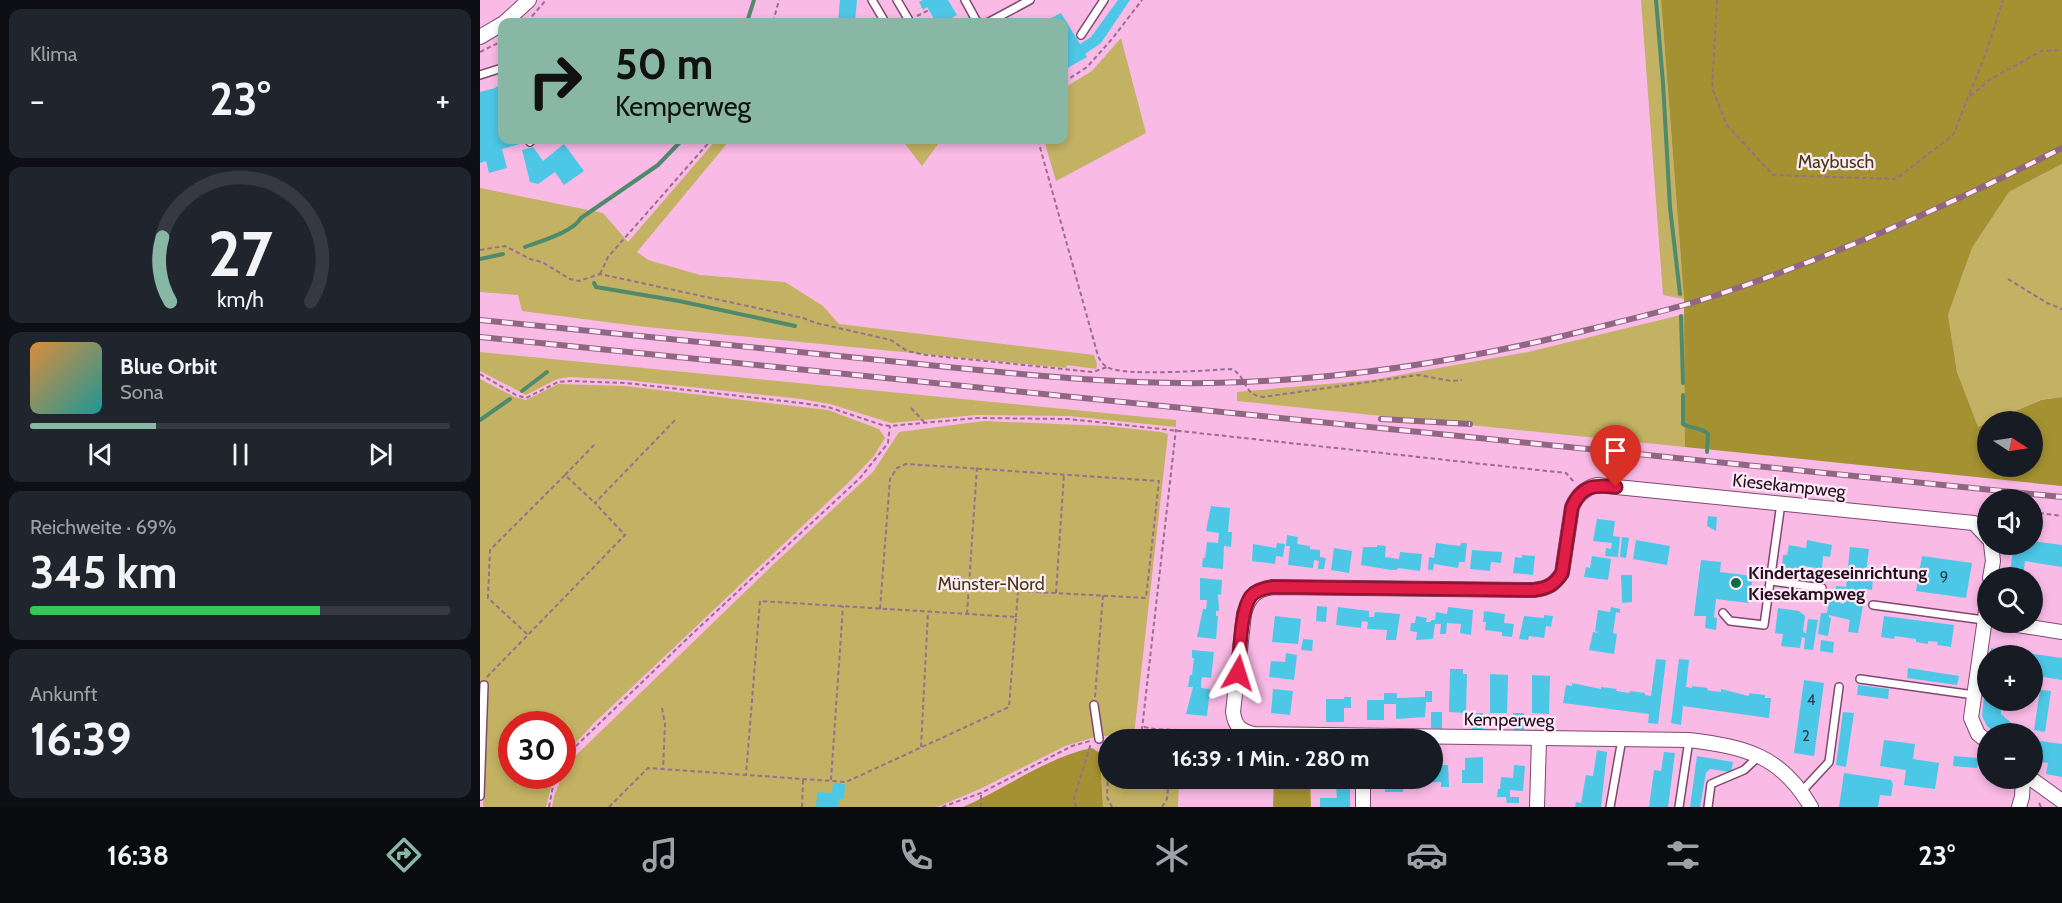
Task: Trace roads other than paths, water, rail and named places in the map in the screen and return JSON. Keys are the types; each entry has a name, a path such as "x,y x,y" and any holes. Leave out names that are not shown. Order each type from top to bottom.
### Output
{"street":[{"path":"509,18 529,0"},
{"path":"480,37 498,26"},
{"name":"Kiesekampweg","path":"1582,492 1598,485 1974,523 1977,526"},
{"name":"Kemperweg","path":"1241,729 1234,722 1233,712 1244,614 1251,596 1261,589 1273,587 1534,590 1547,588 1556,582 1562,573 1572,507 1582,492"},
{"path":"2043,629 2062,632"},
{"path":"1977,732 1971,718 1984,633"},
{"name":"Kemperweg","path":"1443,738 1689,740 1738,748 1760,755 1786,774 1802,791 1811,807"},
{"path":"1537,807 1539,739"},
{"path":"2043,787 2062,801"},
{"path":"1363,789 1363,807"},
{"path":"2019,807 2022,789"}],"lane":[{"path":"872,0 883,18"},
{"path":"897,0 908,18"},
{"path":"966,0 974,18"},
{"path":"996,18 1030,0"},
{"path":"1081,35 1104,0"},
{"path":"480,75 498,69"},
{"path":"1723,613 1730,621 1764,625 1781,503"},
{"path":"1770,581 1822,588"},
{"path":"1873,605 1977,620"},
{"path":"1860,679 1974,695"},
{"path":"480,796 484,685"},
{"path":"1802,791 1829,762 1839,687"},
{"path":"1095,705 1098,730"},
{"path":"1610,807 1622,739"},
{"path":"1679,807 1689,740"},
{"path":"1708,807 1712,784 1744,770 1760,755"}],"waterway":[{"path":"748,18 754,0"},
{"path":"1656,0 1670,207 1680,294"},
{"path":"525,247 571,228 581,218 658,165 678,144"},
{"path":"480,259 503,254"},
{"path":"594,283 596,287 679,301 795,326"},
{"path":"1681,316 1683,383"},
{"path":"522,391 547,372"},
{"path":"1683,395 1683,424 1703,430 1708,434 1707,452"},
{"path":"480,420 510,399"}],"railway":[{"path":"480,320 1082,379 1163,383 1244,382 1381,370 1517,346 1703,299 1761,280 1892,228 2062,148"},
{"path":"480,337 2062,497"},
{"path":"1381,419 1470,424"}],"place":[{"name":"Kindertageseinrichtung Kiesekampweg","path":"1736,583"}],"park label":[{"name":"Maybusch","path":"1836,162"},
{"name":"Münster-Nord","path":"991,584"}]}
